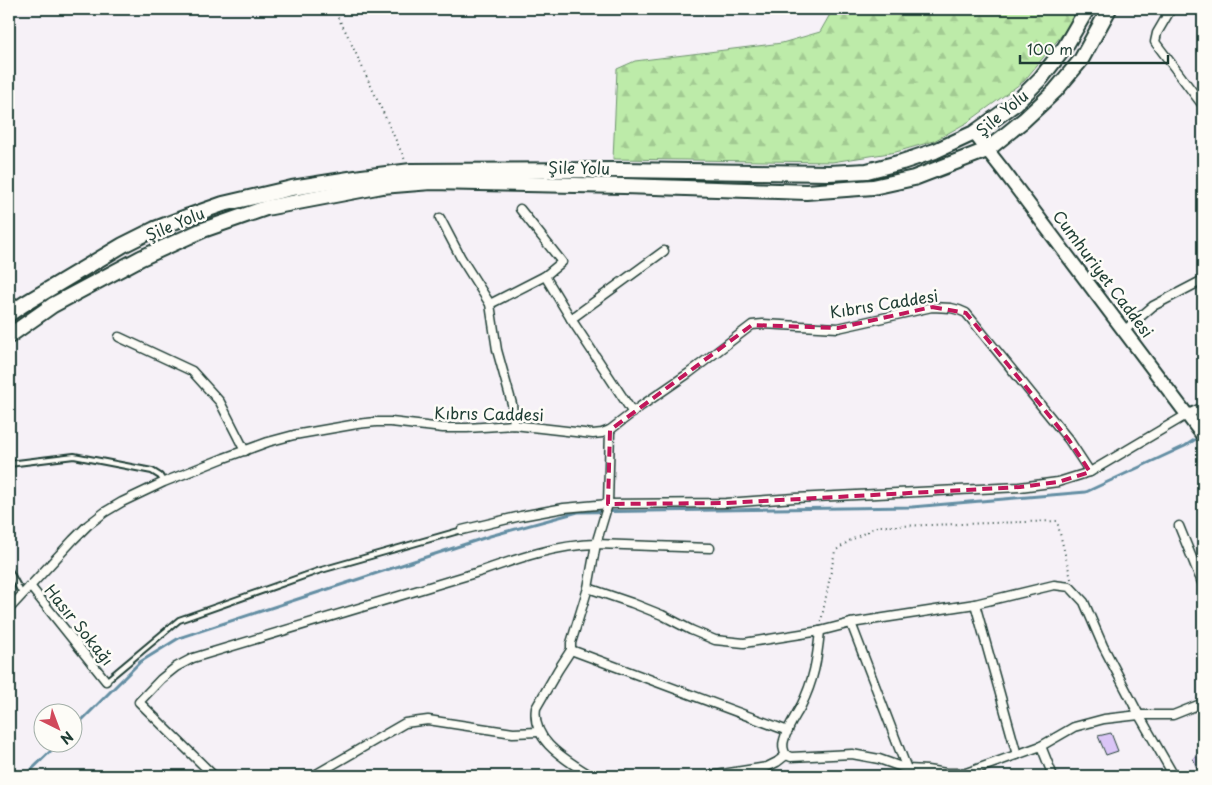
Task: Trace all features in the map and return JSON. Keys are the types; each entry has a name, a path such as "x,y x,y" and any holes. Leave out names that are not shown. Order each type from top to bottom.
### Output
{"highway":[{"name":"Şile Yolu","path":"9,314 123,245 155,230 223,204 292,188 411,171 622,170 829,174 867,171 902,162 935,151 974,133 1016,103 1041,78 1065,47 1087,9"},
{"name":"Şile Yolu","path":"9,336 53,305 140,258 203,230 266,208 382,186 431,182 806,192 872,187 914,178 987,150 1024,120 1055,91 1081,60 1110,9"}],"main road":[{"name":"Cumhuriyet Caddesi","path":"974,133 1125,330 1203,436"}],"street":[{"path":"1171,9 1157,33 1155,42 1201,103 1203,102"},
{"path":"490,304 544,276 562,262 520,209"},
{"path":"440,218 461,258 490,304 497,350 512,404 514,425"},
{"path":"571,319 664,251"},
{"path":"544,276 632,412"},
{"path":"1125,330 1153,306 1203,280"},
{"name":"Kıbrıs Caddesi","path":"9,609 73,540 105,512 164,482 224,458 294,435 357,424 391,422 443,428 514,425 592,434 602,433 610,430 752,325 838,328 932,307 959,310 966,314 1069,440 1090,472"},
{"path":"119,337 192,371 220,402 245,451"},
{"path":"462,530 564,508 608,504 726,503 1020,487 1058,482 1090,472 1191,419 1203,406"},
{"path":"591,776 557,753 544,740 539,732 536,708 571,650 571,643 588,588 596,544 608,504 610,430"},
{"path":"1179,526 1203,585"},
{"path":"214,776 140,702 161,679 176,667 194,658 482,572 522,557 560,548 581,544 596,544 710,548"},
{"path":"588,588 662,615 715,640 744,643 820,631 851,623 975,604 1054,585 1070,587 1084,602 1103,646 1174,776"},
{"name":"Hasır Sokağı","path":"30,586 106,681"},
{"path":"975,604 1017,755"},
{"path":"851,623 907,770"},
{"path":"786,755 783,747 784,740 813,677 818,658 820,631"},
{"path":"571,650 788,731"},
{"path":"786,755 852,754 879,759 907,770 926,770 945,775 966,773 1041,746 1074,727 1104,719 1140,715 1173,715 1203,702"},
{"path":"314,776 405,723 428,720 513,734 539,732"},
{"path":"1041,746 1053,776"},
{"path":"710,776 768,767 786,755"},
{"path":"768,767 768,776"}],"lane":[{"path":"9,464 74,456 152,470 164,482"},
{"path":"106,681 179,620 318,571 462,530"},
{"path":"9,570 22,594"}],"path":[{"path":"333,9 346,32 411,171"},
{"path":"820,631 835,551 849,541 878,526 1057,521 1074,591"}],"highlighted area":[{"path":"932,307 966,313 1069,440 1090,472 1058,482 1020,487 726,503 608,504 610,430 752,325 838,328"}],"green space":[{"path":"833,9 1078,9 1070,25 1024,81 968,122 934,141 896,152 832,162 613,159 617,69 635,61 782,43 820,32"}],"building":[{"path":"1111,733 1118,751 1106,755 1098,736"},
{"path":"1203,749 1203,776 1200,776 1193,758"}],"waterway":[{"path":"82,720 140,662 179,638 490,536 578,512 912,507 1086,492 1185,446 1199,437"},
{"path":"25,776 50,752"}]}
